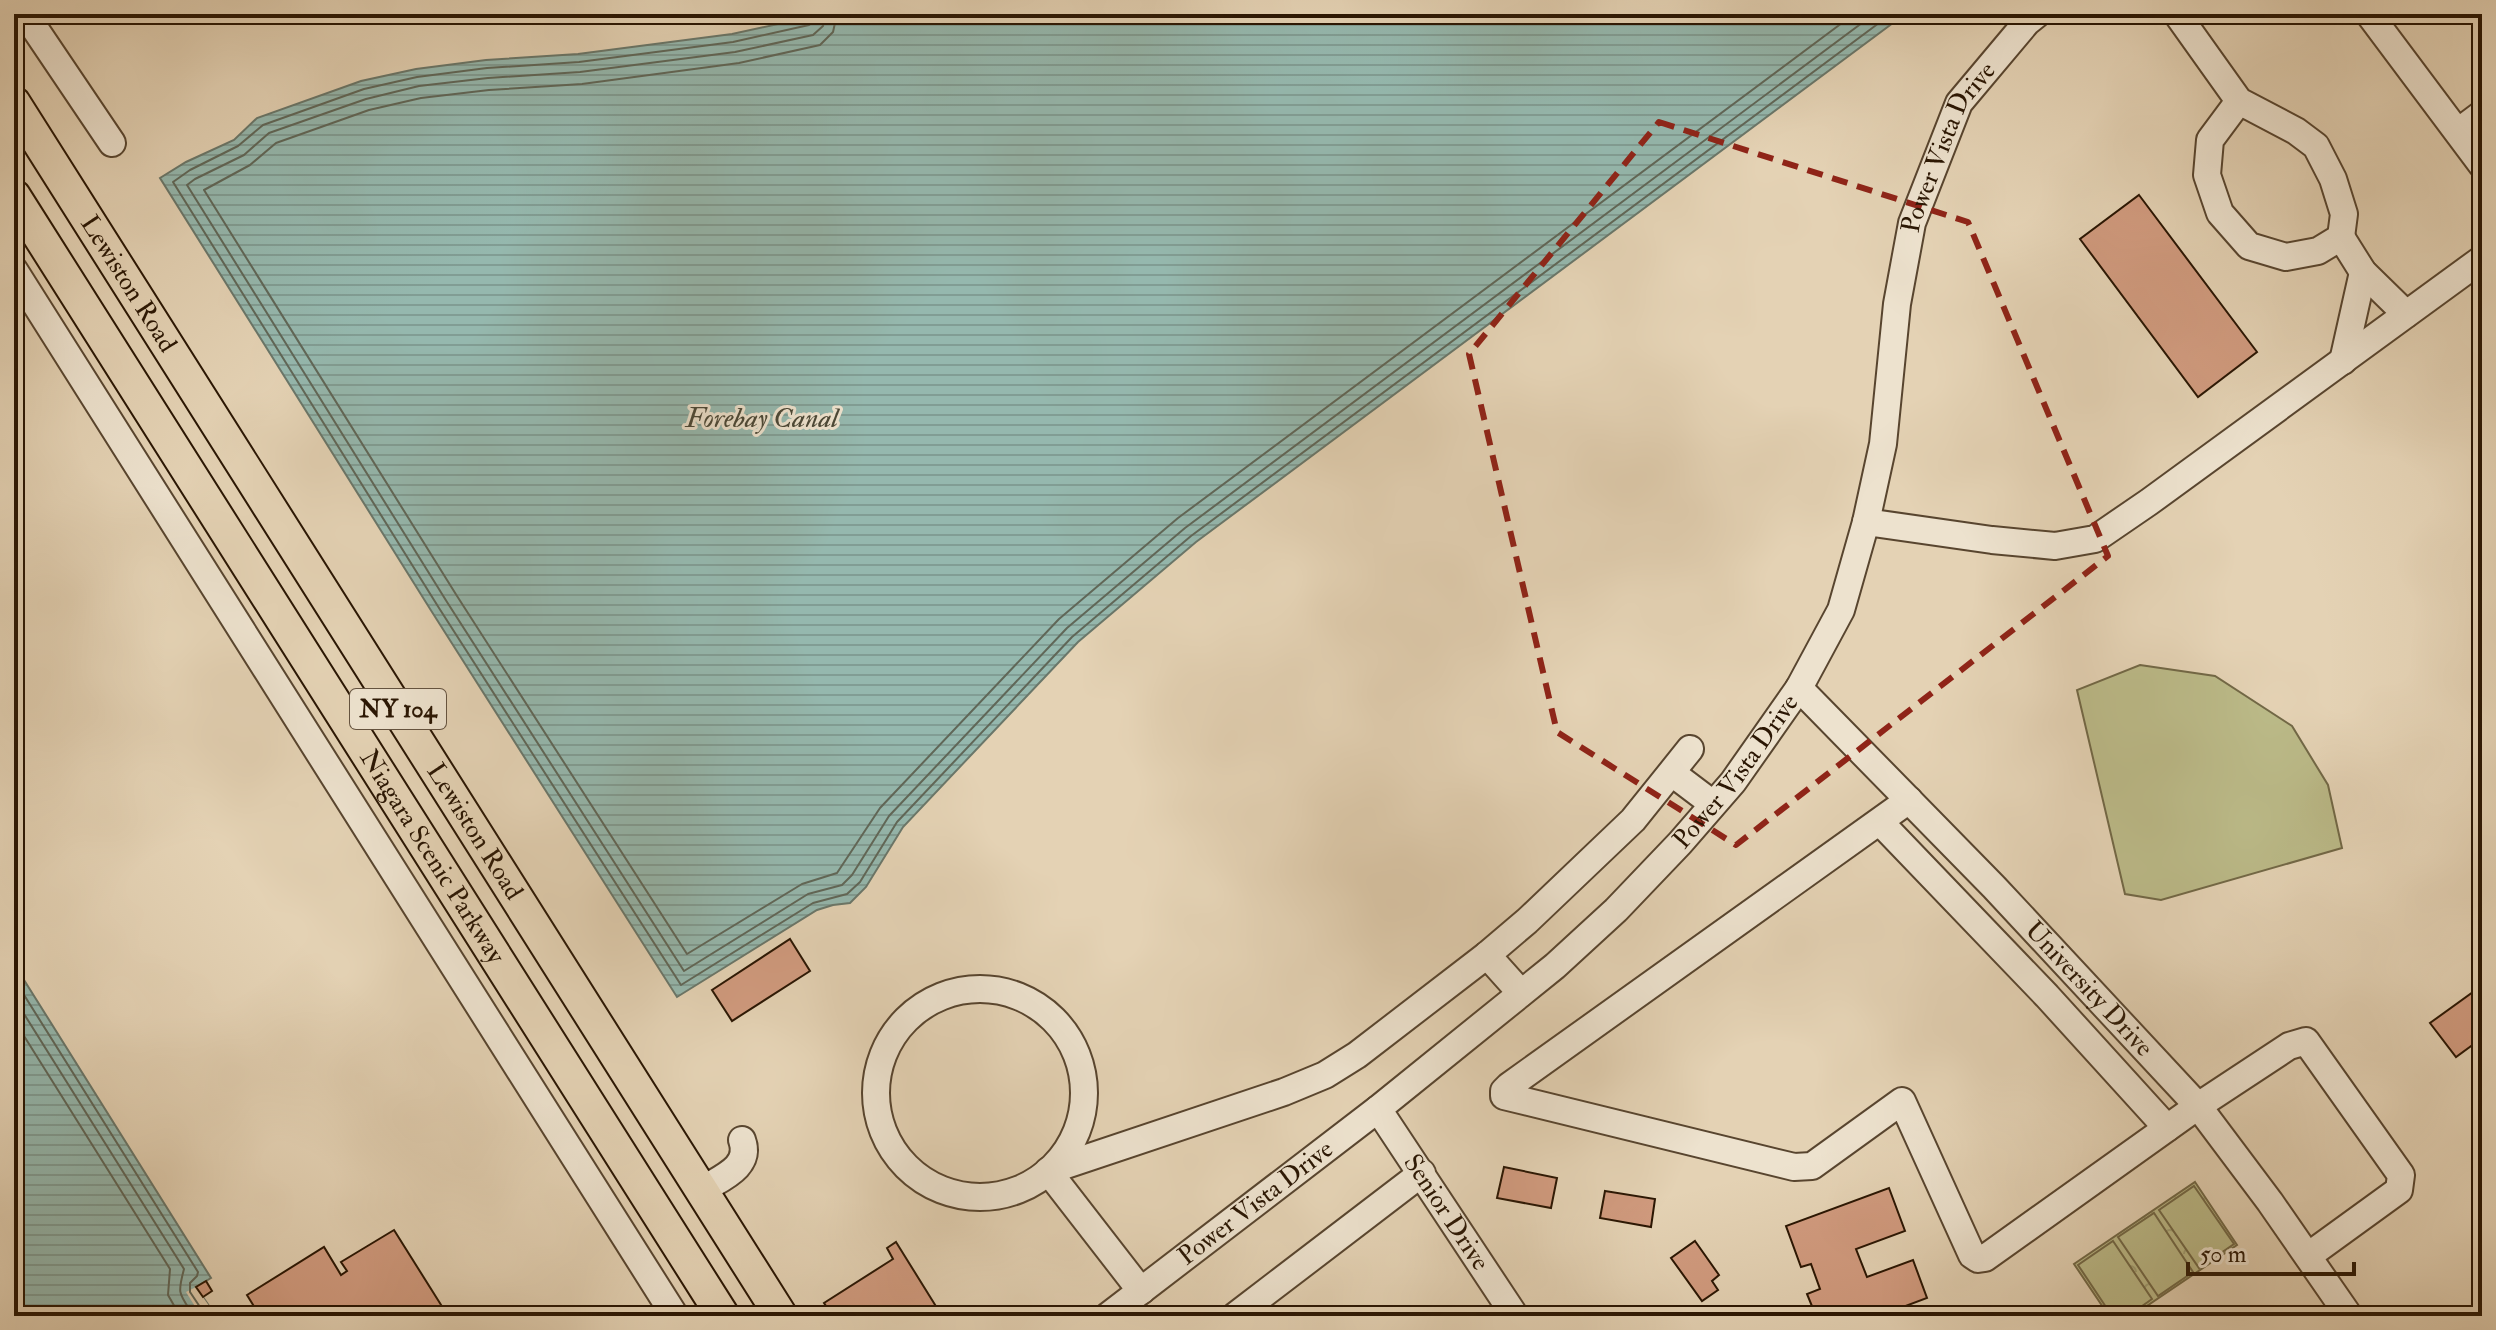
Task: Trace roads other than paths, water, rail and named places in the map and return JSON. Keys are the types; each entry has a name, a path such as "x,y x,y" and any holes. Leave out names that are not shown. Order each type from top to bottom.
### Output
{"main road":[{"name":"Lewiston Road","path":"14,103 781,1316"},
{"name":"Niagara Scenic Parkway","path":"14,196 723,1316"}],"street":[{"path":"25,14 112,143"},
{"name":"Power Vista Drive","path":"1108,1316 1378,1109 1555,966 1616,910 1733,782 1799,688 1841,610 1866,522 1883,444 1897,304 1912,223 1959,103 2037,14"},
{"path":"2177,14 2239,101 2268,114 2316,146 2333,179 2344,214 2341,237 2363,272 2406,314"},
{"path":"2369,14 2482,165"},
{"path":"2239,101 2210,140 2207,175 2220,213 2249,246 2286,257 2318,251 2341,237"},
{"path":"2458,132 2482,114"},
{"path":"1866,522 2055,546 2095,539 2482,259"},
{"path":"14,270 675,1316"},
{"path":"2343,361 2363,272"},
{"name":"University Drive","path":"1799,688 1994,887 2198,1106 2349,1316"},
{"path":"1048,1171 1065,1153 1080,1124 1085,1091 1079,1058 1063,1030 1039,1007 1009,993 977,988 944,995 915,1011 895,1032 881,1058 875,1087 877,1116 888,1143 905,1167 929,1185 957,1196 987,1197 1017,1191 1048,1171 1270,1097 1325,1075 1357,1055 1487,955 1594,858 1650,800 1690,749"},
{"path":"1672,773 1713,804"},
{"path":"1909,800 1509,1086 1504,1096 1794,1167 1812,1166 1902,1101 1972,1255 1978,1259 1985,1258 2198,1106 2289,1046 2306,1041 2401,1175 2399,1190 2308,1256"},
{"path":"1880,822 2047,996 2167,1128"},
{"path":"1963,909 1994,887"},
{"path":"1487,955 1521,993"},
{"path":"2047,996 2075,975"},
{"name":"Senior Drive","path":"1378,1109 1515,1316"},
{"path":"702,1190 739,1166 745,1154 742,1140"},
{"path":"1048,1171 1141,1291"},
{"path":"1235,1316 1422,1173"}],"water":[{"name":"Forebay Canal","path":"824,14 1905,14 1196,542 1078,642 903,827 866,887 850,903 817,910 677,997 160,178 234,140 257,118 361,81 416,69 486,60 578,54 732,34"},
{"path":"14,964 211,1278 196,1287 216,1316 14,1316"}]}
